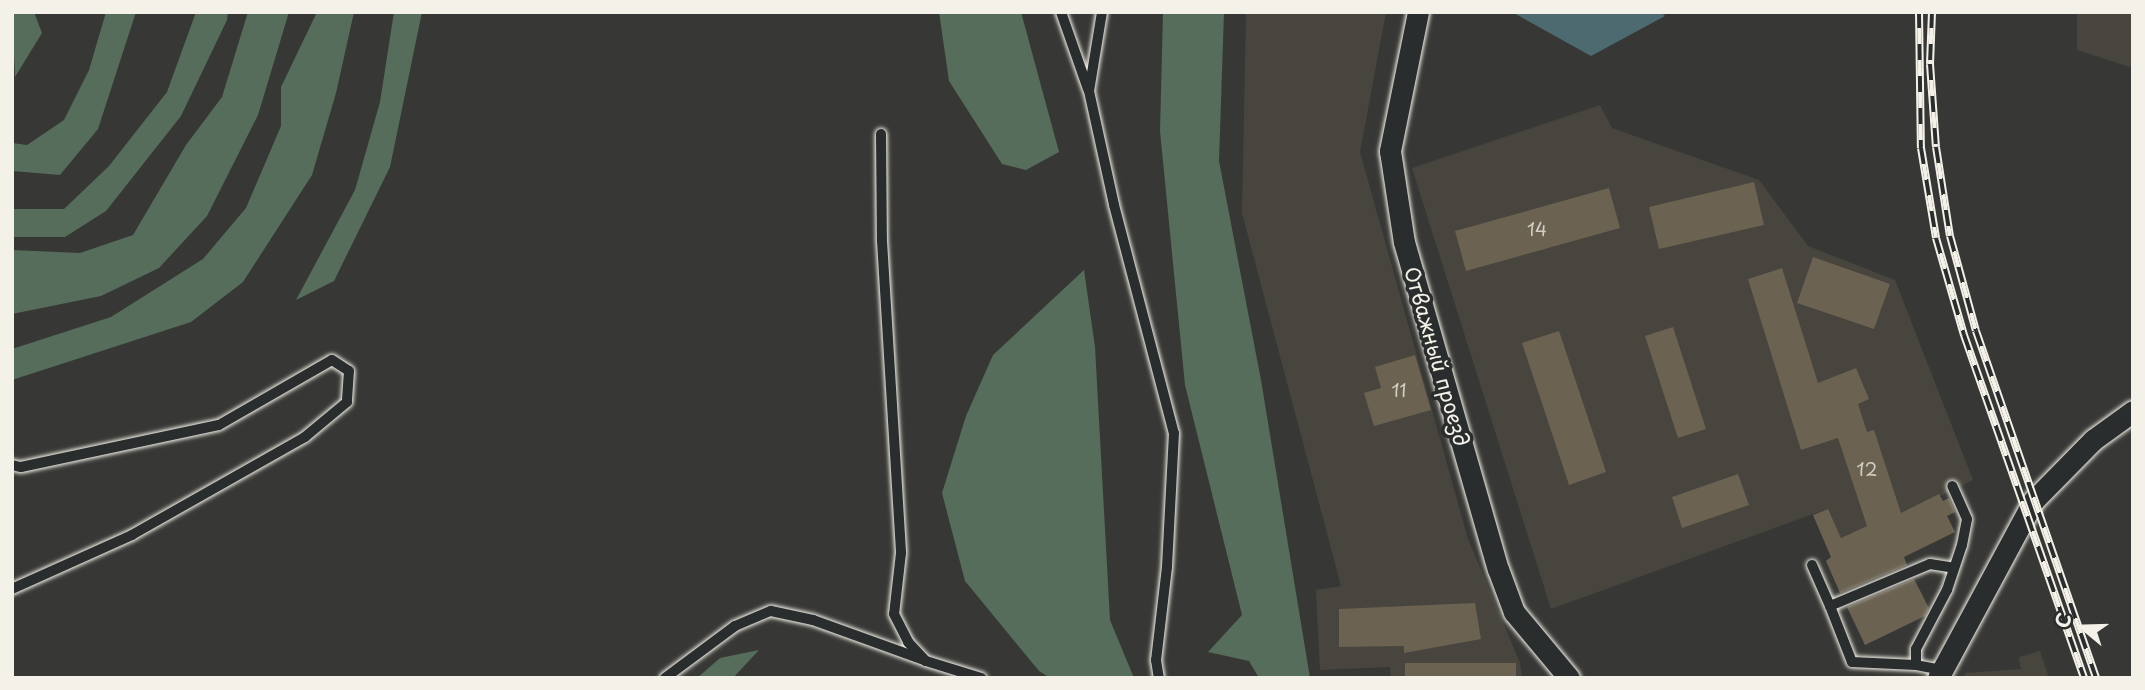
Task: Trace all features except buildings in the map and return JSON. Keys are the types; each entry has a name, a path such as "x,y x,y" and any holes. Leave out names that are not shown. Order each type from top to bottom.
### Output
{"street":[{"name":"Отважный проезд","path":"1418,12 1390,151 1404,242 1498,569 1514,612 1569,678"},
{"path":"1940,674 2034,500 2131,411"}],"lane":[{"path":"1061,12 1089,91 1114,205 1174,433 1167,567 1156,660 1159,678"},
{"path":"1089,91 1102,12"},
{"path":"881,134 882,241 901,553 894,614 908,642 926,661"},
{"path":"12,465 21,467 219,425 332,360 349,371 347,402 305,437 132,535 12,589"},
{"path":"1916,665 1916,649 1955,568 1968,519 1952,486"},
{"path":"1830,606 1930,564 1955,568"},
{"path":"1812,565 1852,662 1916,665 1940,674"},
{"path":"665,678 735,626 771,611 813,620 981,678"}],"shaded area":[{"path":"1246,12 1386,12 1360,152 1468,539 1520,663 1522,678 1391,678 1390,667 1320,670 1316,590 1341,586 1242,213"},
{"path":"2077,12 2133,12 2133,68 2077,50"},
{"path":"1600,105 1612,128 1759,180 1808,246 1895,280 1973,480 1856,538 1853,532 1841,538 1827,509 1551,609 1412,168"},
{"path":"2040,651 2049,678 1965,678 1965,673 2021,669 2019,657"}],"green space":[{"path":"12,12 34,12 42,33 15,77"},
{"path":"106,12 136,12 98,129 60,175 12,171 12,143 27,145 64,120 89,70"},
{"path":"196,12 228,12 227,20 181,116 106,211 65,237 12,237 12,209 64,209 109,166 167,92"},
{"path":"248,12 289,12 258,115 207,216 159,268 101,296 12,314 12,250 80,253 133,235 186,145 222,97"},
{"path":"317,12 354,12 336,93 312,175 243,282 191,322 12,380 12,349 111,317 203,259 246,208 281,126 281,87"},
{"path":"394,12 422,12 390,167 334,281 296,300 355,190 380,102"},
{"path":"939,12 1021,12 1059,152 1026,170 1002,164 949,81"},
{"path":"1163,12 1224,12 1219,161 1261,380 1310,678 1259,678 1249,661 1208,652 1242,615 1185,385 1160,131"},
{"path":"1084,270 1095,347 1110,620 1134,678 1050,678 1039,671 965,581 942,493 966,416 993,355"},
{"path":"759,650 733,678 697,678 720,658"}],"water":[{"path":"1512,12 1661,12 1665,16 1591,56"}],"railway":[{"path":"1919,12 1921,148 1936,238 1964,335 2084,678"},
{"path":"1932,12 1930,64 1936,147 1950,236 1976,331 2096,678"}]}
